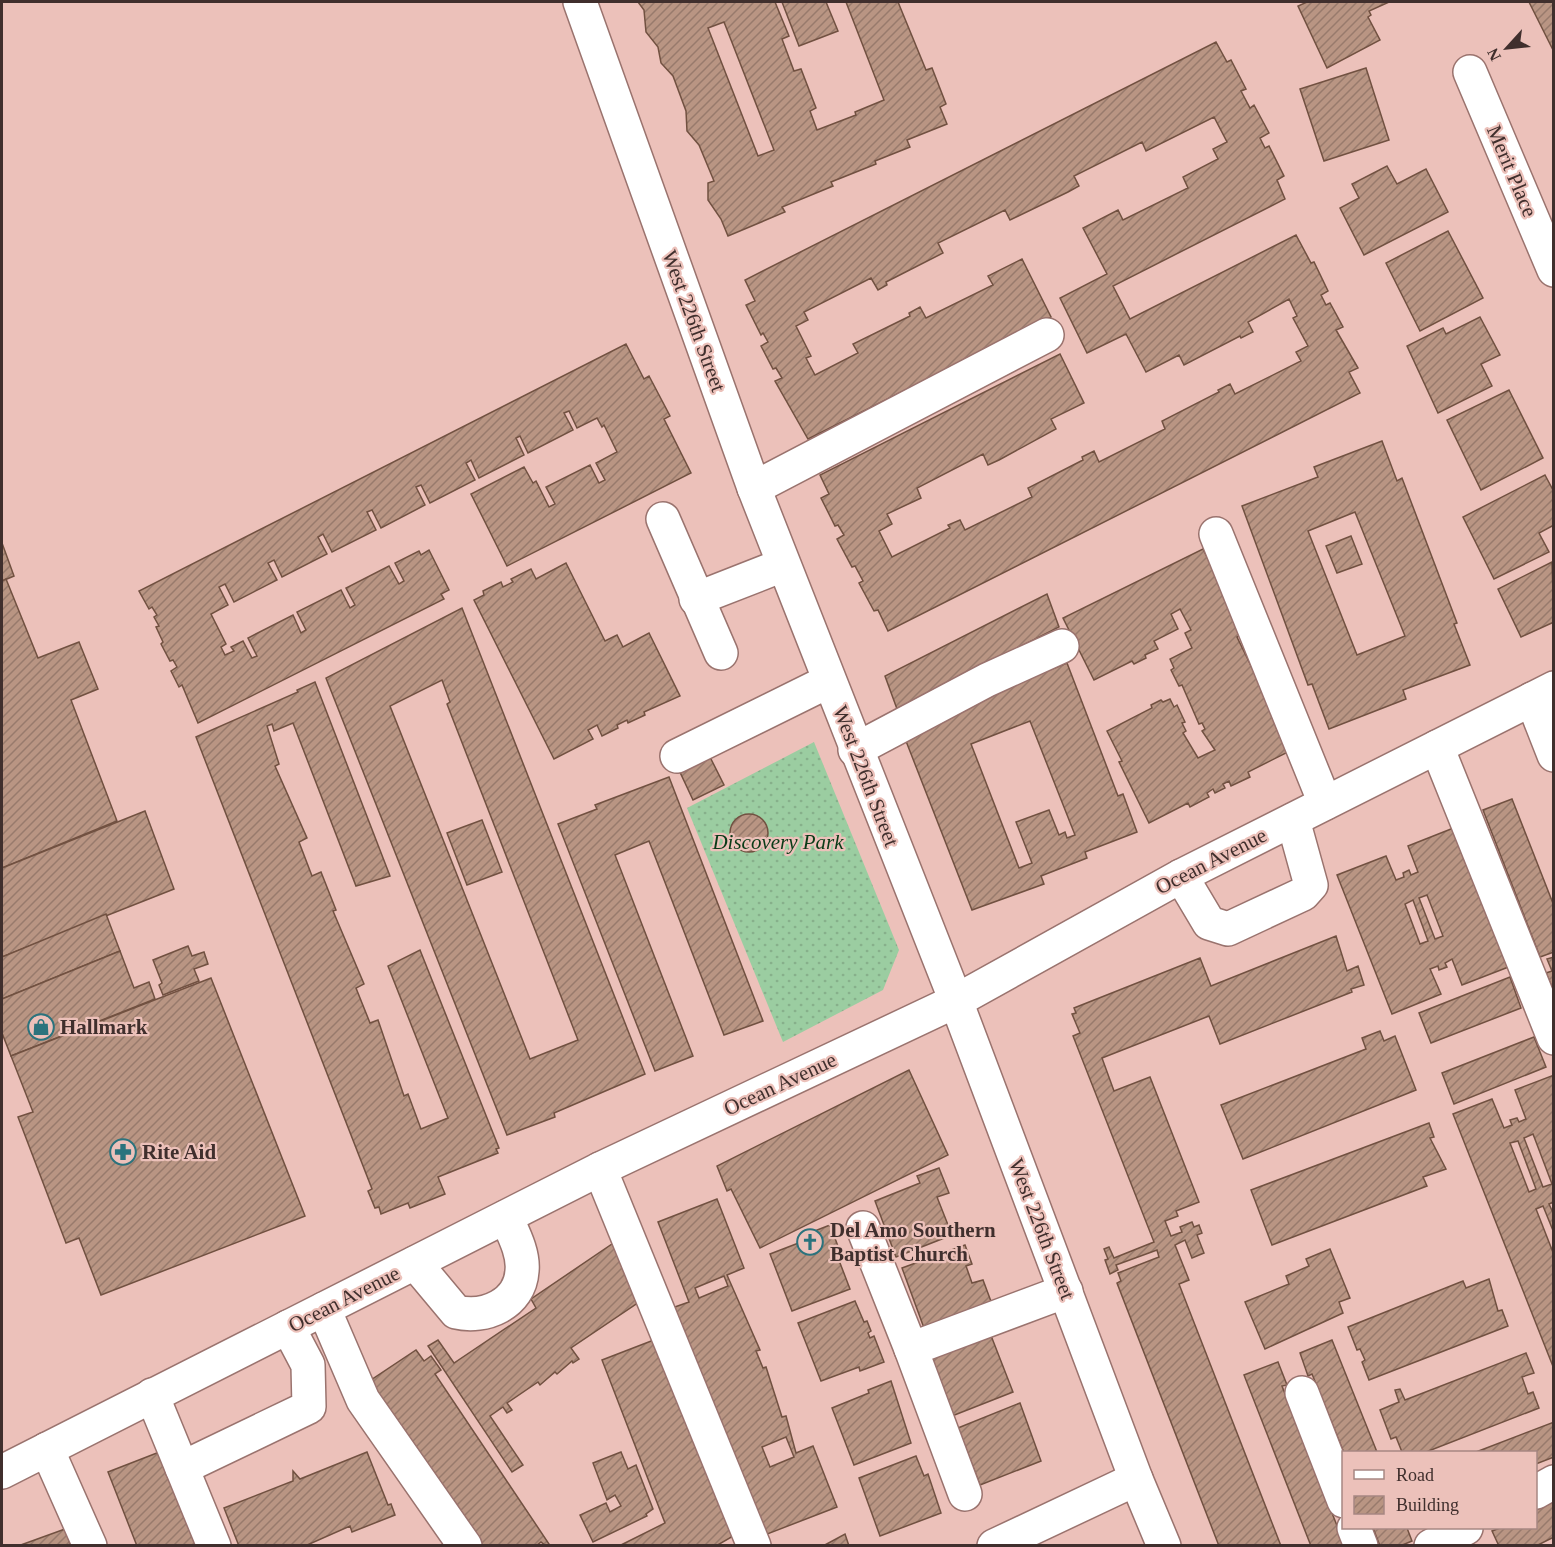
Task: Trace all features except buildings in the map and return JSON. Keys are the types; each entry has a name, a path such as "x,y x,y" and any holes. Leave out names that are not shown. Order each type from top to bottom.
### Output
{"street":[{"name":"West 226th Street","path":"580,2 783,565 956,1001 1136,1479 1164,1545"},
{"name":"Merit Place","path":"1470,72 1554,270"},
{"path":"754,488 1047,335"},
{"path":"663,519 721,653"},
{"path":"1216,534 1325,803"},
{"path":"696,599 783,565"},
{"path":"855,750 987,680 1062,646"},
{"path":"677,756 829,681"},
{"path":"1543,693 1554,755"},
{"name":"Ocean Avenue","path":"2,1472 600,1169 956,1001 1181,876 1543,693"},
{"path":"1437,747 1554,1038"},
{"path":"1181,876 1209,923 1228,929 1303,894 1311,885 1310,875 1293,820"},
{"path":"600,1169 754,1545"},
{"path":"415,1263 456,1312 475,1315 489,1312 512,1297 522,1271 518,1248 506,1217"},
{"path":"863,1228 965,1494"},
{"path":"911,1349 1066,1291"},
{"path":"324,1309 363,1400 465,1545"},
{"path":"182,1468 309,1407 308,1365 288,1327"},
{"path":"1302,1393 1342,1496"},
{"path":"152,1395 214,1545"},
{"path":"47,1449 90,1545"},
{"path":"994,1545 1045,1534 1136,1479"},
{"path":"1537,1491 1554,1482"},
{"path":"1355,1529 1361,1545"},
{"path":"1431,1545 1462,1529"}],"green space":[{"name":"Discovery Park","path":"814,742 899,950 883,990 783,1042 687,808"}],"place":[{"name":"Hallmark","path":"41,1027"},
{"name":"Rite Aid","path":"123,1152"},
{"name":"Del Amo Southern Baptist Church","path":"810,1242"}]}
